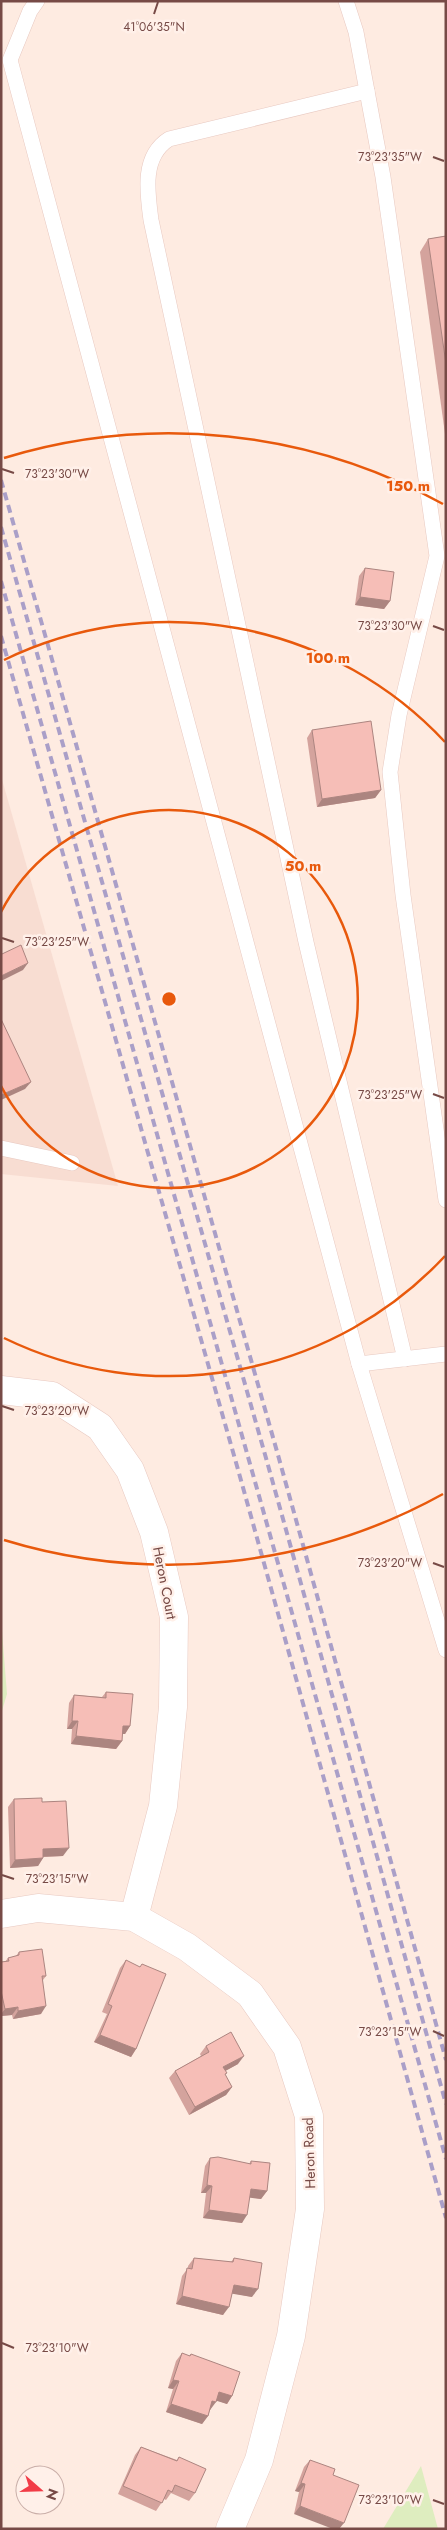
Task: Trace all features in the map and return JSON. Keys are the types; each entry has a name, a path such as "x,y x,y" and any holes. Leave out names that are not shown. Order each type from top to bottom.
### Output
{"street":[{"name":"Heron Court","path":"1,1390 52,1396 100,1427 130,1470 154,1532 174,1617 173,1707 163,1806 134,1917"},
{"name":"Heron Road","path":"1,1914 38,1908 134,1917 187,1947 250,1994 287,2047 309,2116 310,2209 291,2336 260,2460 230,2529"}],"lane":[{"path":"37,1 30,11 10,60 359,1364 446,1650"},
{"path":"346,1 356,32 383,177 437,556 403,697 390,772 403,895 446,1200"},
{"path":"367,91 169,139 159,146 152,160 147,191 151,220 306,942 405,1358"},
{"path":"1,1148 72,1163"},
{"path":"359,1364 446,1354"}],"shaded area":[{"path":"1,776 118,1186 1,1174"}],"green space":[{"path":"1,1619 7,1694 1,1714"},
{"path":"421,2466 438,2529 383,2529"}],"building":[{"path":"446,236 446,364 428,239"},
{"path":"365,568 394,572 390,601 360,597"},
{"path":"371,721 381,790 322,799 312,730"},
{"path":"21,945 28,963 1,976 1,953"},
{"path":"1,1019 31,1082 1,1095"},
{"path":"106,1692 133,1694 130,1726 123,1726 122,1741 76,1736 78,1721 72,1721 74,1695 106,1698"},
{"path":"42,1798 42,1802 66,1801 69,1848 43,1849 43,1858 15,1860 14,1799"},
{"path":"42,1949 46,1976 42,1976 46,2006 18,2011 18,2007 5,2009 1,1991 1,1962 9,1961 8,1958 19,1955 19,1952"},
{"path":"126,1960 140,1967 142,1964 166,1974 136,2049 100,2035 112,2006 108,2004"},
{"path":"231,2032 244,2056 223,2067 232,2087 195,2107 175,2071 209,2052 206,2046"},
{"path":"218,2157 251,2164 251,2161 270,2163 267,2191 251,2189 247,2215 209,2210 212,2186 207,2185 210,2158"},
{"path":"194,2258 233,2262 234,2258 262,2263 258,2289 234,2285 229,2307 182,2296 187,2268 192,2269"},
{"path":"182,2353 190,2356 191,2354 240,2372 232,2396 219,2392 216,2402 212,2401 208,2416 171,2404 179,2381 173,2380"},
{"path":"141,2447 177,2461 179,2457 206,2469 195,2493 175,2485 172,2492 168,2490 162,2503 123,2486"},
{"path":"310,2460 335,2469 333,2475 359,2485 344,2523 300,2506 305,2484 301,2483"}],"railway":[{"path":"1,480 278,1455 446,2060"},
{"path":"1,527 266,1458 446,2104"},
{"path":"1,581 446,2159"},
{"path":"1,636 237,1466 446,2218"}]}
